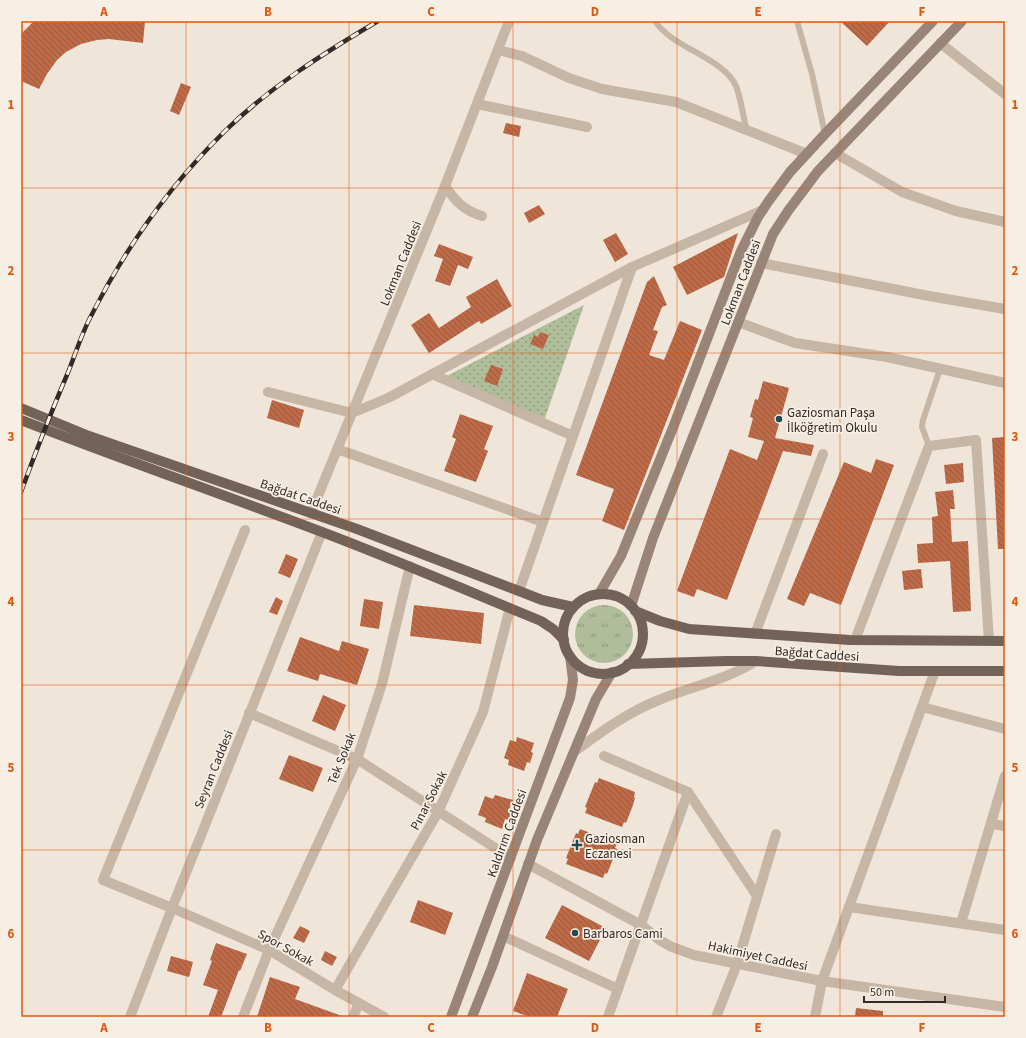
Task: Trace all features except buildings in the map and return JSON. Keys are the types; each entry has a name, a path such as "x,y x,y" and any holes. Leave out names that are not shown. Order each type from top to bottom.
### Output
{"main road":[{"name":"Bağdat Caddesi","path":"21,408 89,436 357,529 546,601 573,607"},
{"name":"Bağdat Caddesi","path":"21,420 107,454 322,532 410,566 548,625 564,640"},
{"path":"599,594 617,596 633,608 642,627 642,639 636,655 628,664 612,672 600,673 589,671 578,665 570,656 564,640 563,628 573,607 588,597 599,594"},
{"name":"Bağdat Caddesi","path":"633,608 660,621 689,629 855,640 1005,641"},
{"name":"Bağdat Caddesi","path":"628,664 726,661 899,671 1005,671"}],"street":[{"name":"Lokman Caddesi","path":"310,513 445,186 510,21"},
{"name":"Lokman Caddesi","path":"599,594 615,568 624,549 677,418 741,251 763,210 790,172 824,134 933,21"},
{"name":"Lokman Caddesi","path":"633,608 653,538 773,234 813,177 962,21"},
{"path":"940,43 1005,94"},
{"path":"498,50 522,56 569,78 602,89 676,102 807,154"},
{"path":"477,104 587,127"},
{"path":"835,153 902,192 956,211 1005,222"},
{"path":"445,186 460,204 470,212 482,216"},
{"path":"268,392 352,413 388,398 632,267 763,210"},
{"path":"761,263 1005,310"},
{"path":"519,591 632,267"},
{"path":"738,322 795,342 887,358 1005,383"},
{"path":"432,374 573,436"},
{"path":"855,640 929,446 976,440 989,641"},
{"path":"337,449 543,522"},
{"path":"755,634 823,454"},
{"name":"Spor Sokak","path":"245,530 103,880 269,950 335,990 384,1017"},
{"name":"Seyran Caddesi","path":"130,1017 249,713 322,532"},
{"name":"Tek Sokak","path":"243,1017 269,950 357,759 382,684 410,566"},
{"name":"Pınar Sokak","path":"335,990 438,812 483,712 510,608"},
{"name":"Kaldırım Caddesi","path":"450,1017 570,698 573,680 570,656"},
{"path":"575,751 608,727 644,706 739,672 756,662"},
{"path":"815,1017 822,981 935,671"},
{"path":"472,1017 503,936 536,840 596,699 612,672"},
{"path":"922,707 1005,729"},
{"path":"249,713 357,759 511,858"},
{"path":"604,756 688,792 757,896"},
{"path":"961,923 1005,776"},
{"path":"608,1017 688,792"},
{"path":"991,824 1005,826"},
{"path":"716,1017 736,964 776,834"},
{"name":"Hakimiyet Caddesi","path":"528,864 641,925 661,941 683,951 736,964 822,981 1005,1007"},
{"path":"849,907 1005,930"},
{"path":"503,936 618,989"},
{"path":"353,1017 358,1003"}],"lane":[{"path":"654,21 661,30 672,39 691,49 729,75 736,85 747,131"},
{"path":"797,21 812,74 824,134"},
{"path":"929,446 922,427 923,420 940,369"}],"green space":[{"path":"584,305 545,418 441,379"},
{"path":"598,605 610,605 625,613 633,628 633,640 625,655 610,663 598,663 583,655 575,640 575,628 583,613"}],"railway":[{"path":"21,492 88,322 119,266 150,218 186,173 242,115 279,85 318,58 378,21"}],"place":[{"name":"Gaziosman Paşa İlköğretim Okulu","path":"779,419"},
{"name":"Gaziosman Eczanesi","path":"577,845"},
{"name":"Barbaros Cami","path":"575,933"}]}
